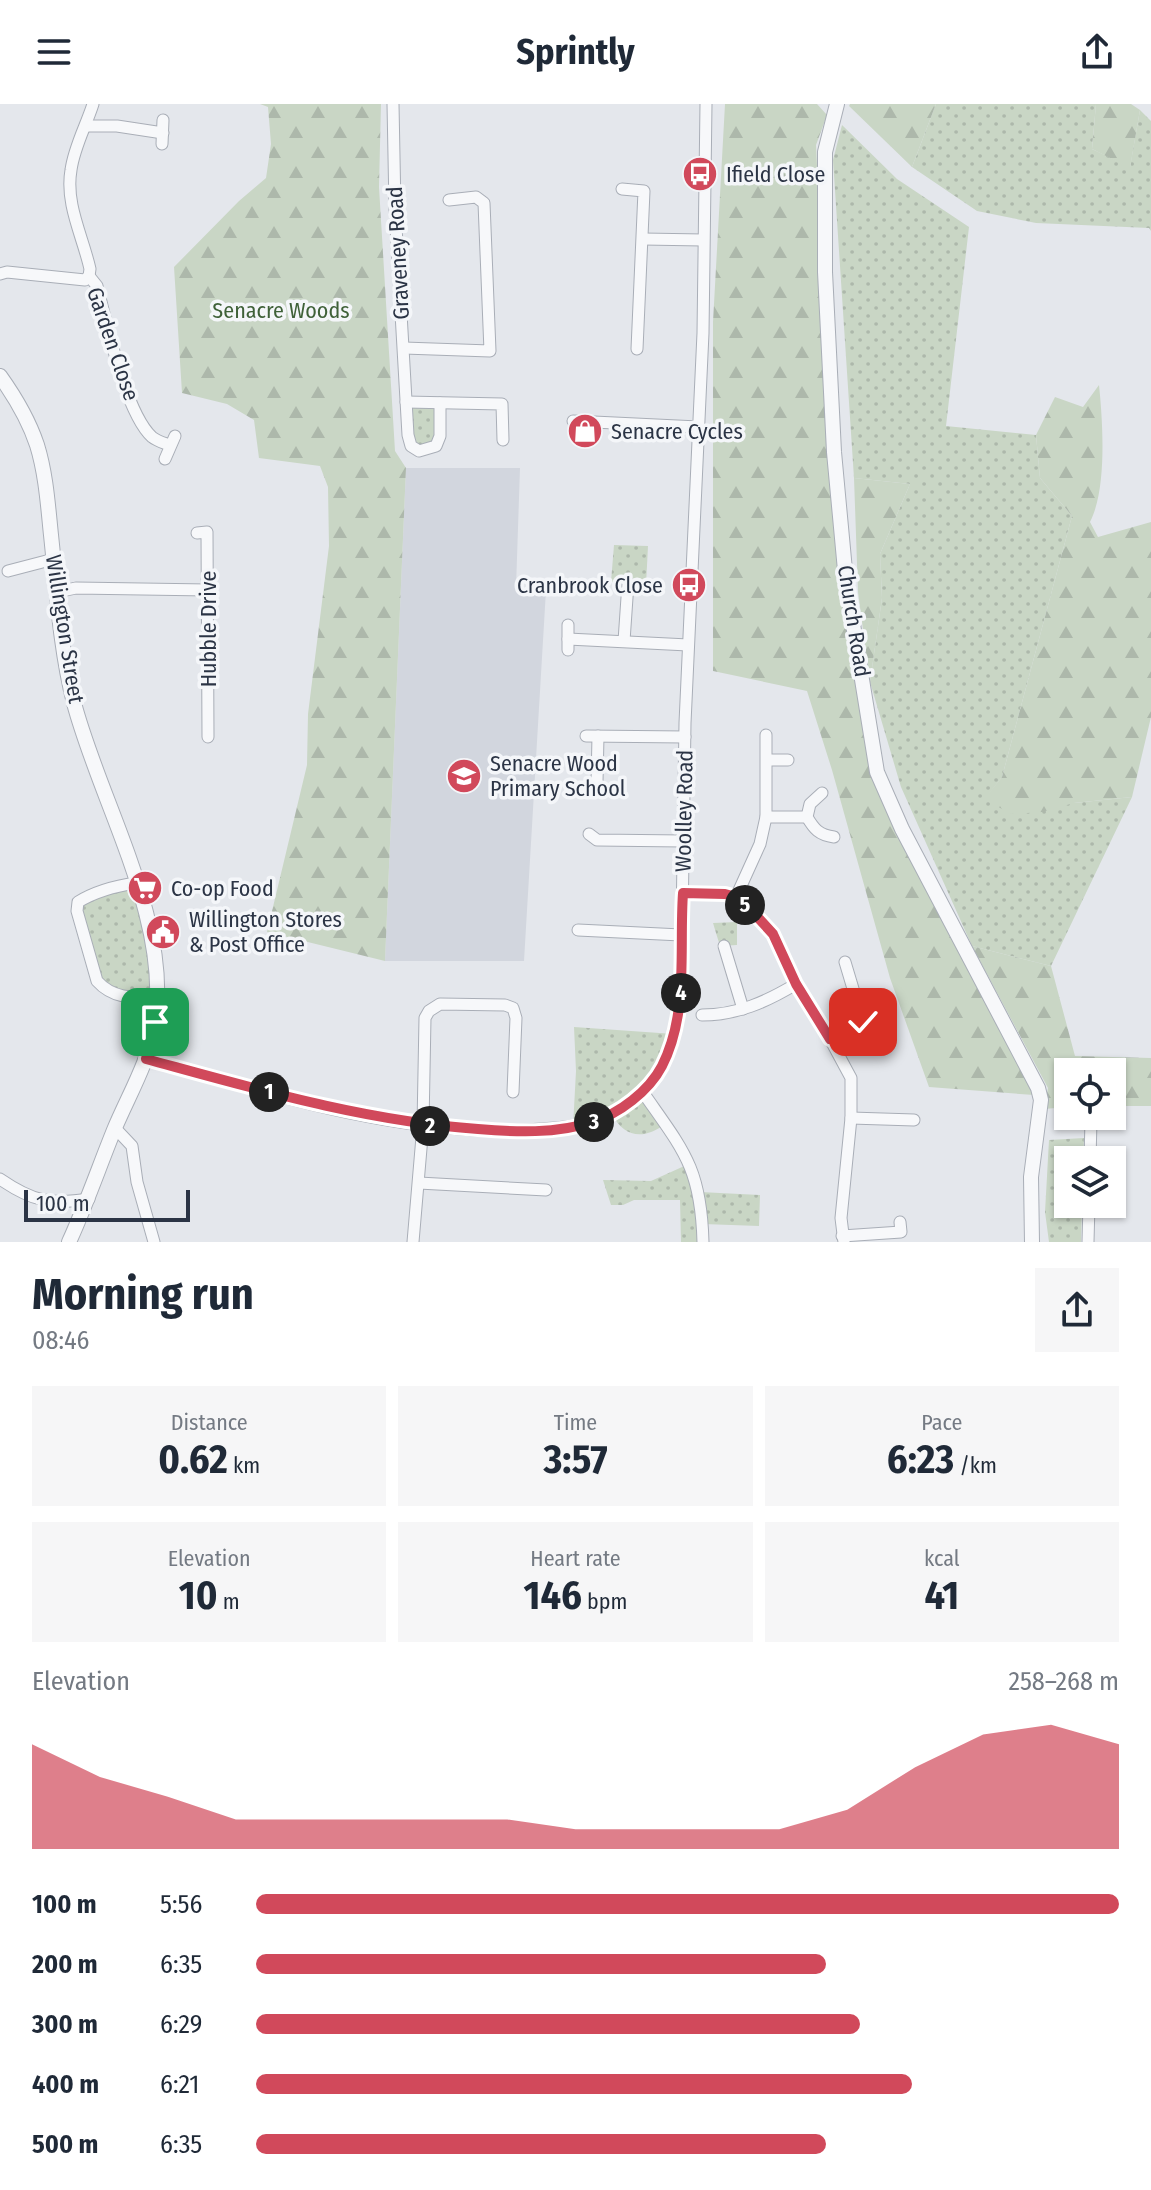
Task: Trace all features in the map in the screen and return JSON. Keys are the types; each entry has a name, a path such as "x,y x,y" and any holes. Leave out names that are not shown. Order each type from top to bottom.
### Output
{"street":[{"name":"Garden Close","path":"93,104 76,148 69,181 73,210 90,269 89,276 97,286 121,371 142,423 153,438 172,441 165,459"},
{"name":"Graveney Road","path":"393,104 395,209 406,402 411,446 419,451 436,446 440,436 440,403"},
{"name":"Woolley Road","path":"146,1059 306,1102 423,1125 512,1131 573,1127 593,1122 612,1113 642,1091 661,1068 674,1034 681,991 688,645 703,333 706,104"},
{"name":"Church Road","path":"837,104 825,152 825,272 834,452 846,581 877,772 902,829 1038,1088 1041,1100 1031,1177 1032,1242"},
{"path":"86,126 117,126 163,132"},
{"path":"622,189 644,191 637,349"},
{"path":"404,348 490,351 484,203 476,197 449,200"},
{"path":"643,239 703,240"},
{"path":"0,274 85,280 89,276"},
{"name":"Willington Street","path":"0,376 15,398 37,446 47,496 62,642 74,703 150,928 156,998 155,1022 146,1059 69,1242"},
{"path":"406,402 502,404 503,440"},
{"path":"573,421 698,427"},
{"name":"Hubble Drive","path":"197,533 207,532 208,737"},
{"path":"8,571 54,559"},
{"path":"624,641 628,583"},
{"path":"57,592 76,588 208,590"},
{"path":"568,625 568,644 624,641 688,645"},
{"path":"736,897 760,844 766,817 766,735"},
{"path":"597,782 592,736 685,737"},
{"path":"767,760 788,760"},
{"path":"822,793 810,804 807,817 814,830 834,837"},
{"path":"766,817 807,817"},
{"path":"589,834 597,840 683,841"},
{"path":"136,883 114,886 86,898 78,902 77,911 97,981 104,989 124,998 156,998"},
{"path":"683,893 736,897 773,934 796,984 851,1078 851,1118 841,1218 843,1239 901,1232 900,1222"},
{"path":"578,930 681,935"},
{"path":"724,946 743,1009"},
{"path":"845,962 863,1022 873,1042"},
{"path":"837,989 851,982"},
{"path":"702,1015 721,1015 768,1001 796,984"},
{"path":"413,1242 423,1125 425,1018 429,1011 440,1004 505,1005 513,1008 516,1018 513,1092"},
{"path":"830,1039 863,1022"},
{"path":"642,1091 691,1163 700,1192 703,1242"},
{"path":"851,1118 914,1120"},
{"path":"115,1128 132,1146 137,1182 154,1242"},
{"path":"0,1179 32,1199 54,1202 89,1199"},
{"path":"419,1183 546,1190"},
{"path":"1088,1242 1089,1218"}],"shaded area":[{"name":"Senacre Wood Primary School","path":"406,468 520,468 516,588 546,590 524,961 385,961"}],"green space":[{"name":"Senacre Woods","path":"260,104 381,104 379,187 395,451 406,468 385,961 267,932 307,765 308,714 329,546 328,487 320,466 259,458 254,420 227,404 182,393 174,267 266,178 271,144 268,107"},
{"path":"725,104 817,104 827,115 816,145 834,522 869,765 1034,1095 929,1087 890,978 807,691 713,671 713,322"},
{"path":"936,104 1096,104 1092,149 1130,167 1140,110 1151,121 1151,231 1149,228 1036,223 977,211 912,167"},
{"path":"936,104 912,167 849,106"},
{"path":"1096,104 1131,104 1140,110 1130,168 1092,149"},
{"path":"842,125 897,179 969,227 946,426 1036,435 1040,478 1072,516 1002,777 985,799 1074,803 1132,797 1051,966 972,946 901,787 870,682 882,598 880,554 910,484 854,478 833,160"},
{"path":"1099,385 1101,474 1090,522 1098,537 1151,522 1151,717 1132,797 1011,814 984,799 1002,777 1072,516 1040,478 1036,435 1055,397 1083,407"},
{"path":"406,402 440,403 436,446 411,446"},
{"path":"854,478 910,484 880,554 882,598 870,682 858,592"},
{"path":"614,545 648,546 646,585 611,582"},
{"path":"136,883 156,998 104,989 78,902"},
{"path":"737,922 737,945 720,946 713,923"},
{"path":"972,946 1051,966 1075,1056 1151,1058 1151,1106 1126,1106 1126,1058 1054,1058 1054,1108 1044,1109 1048,1088"},
{"path":"574,1027 674,1034 642,1091 665,1124 650,1133 635,1134 622,1128 612,1114 573,1127 576,1071"},
{"path":"1084,1138 1084,1146 1054,1146 1054,1218 1082,1218 1081,1242 1049,1242 1045,1212 1049,1140"},
{"path":"691,1163 700,1192 760,1195 759,1226 703,1224 703,1242 681,1242 680,1200 634,1200 623,1205 611,1205 603,1180 651,1181"}],"place":[{"name":"Ifield Close","path":"700,174"},
{"name":"Senacre Cycles","path":"585,431"},
{"name":"Cranbrook Close","path":"689,585"},
{"name":"Senacre Wood Primary School","path":"464,776"},
{"name":"Co-op Food","path":"145,888"},
{"name":"Willington Stores & Post Office","path":"163,932"}],"route":[{"path":"155,1022 146,1059 306,1102 423,1125 512,1131 573,1127 593,1122 628,1103 661,1068 679,1011 683,893 725,894 736,897 751,910 773,934 796,984 830,1039 863,1022"}]}
